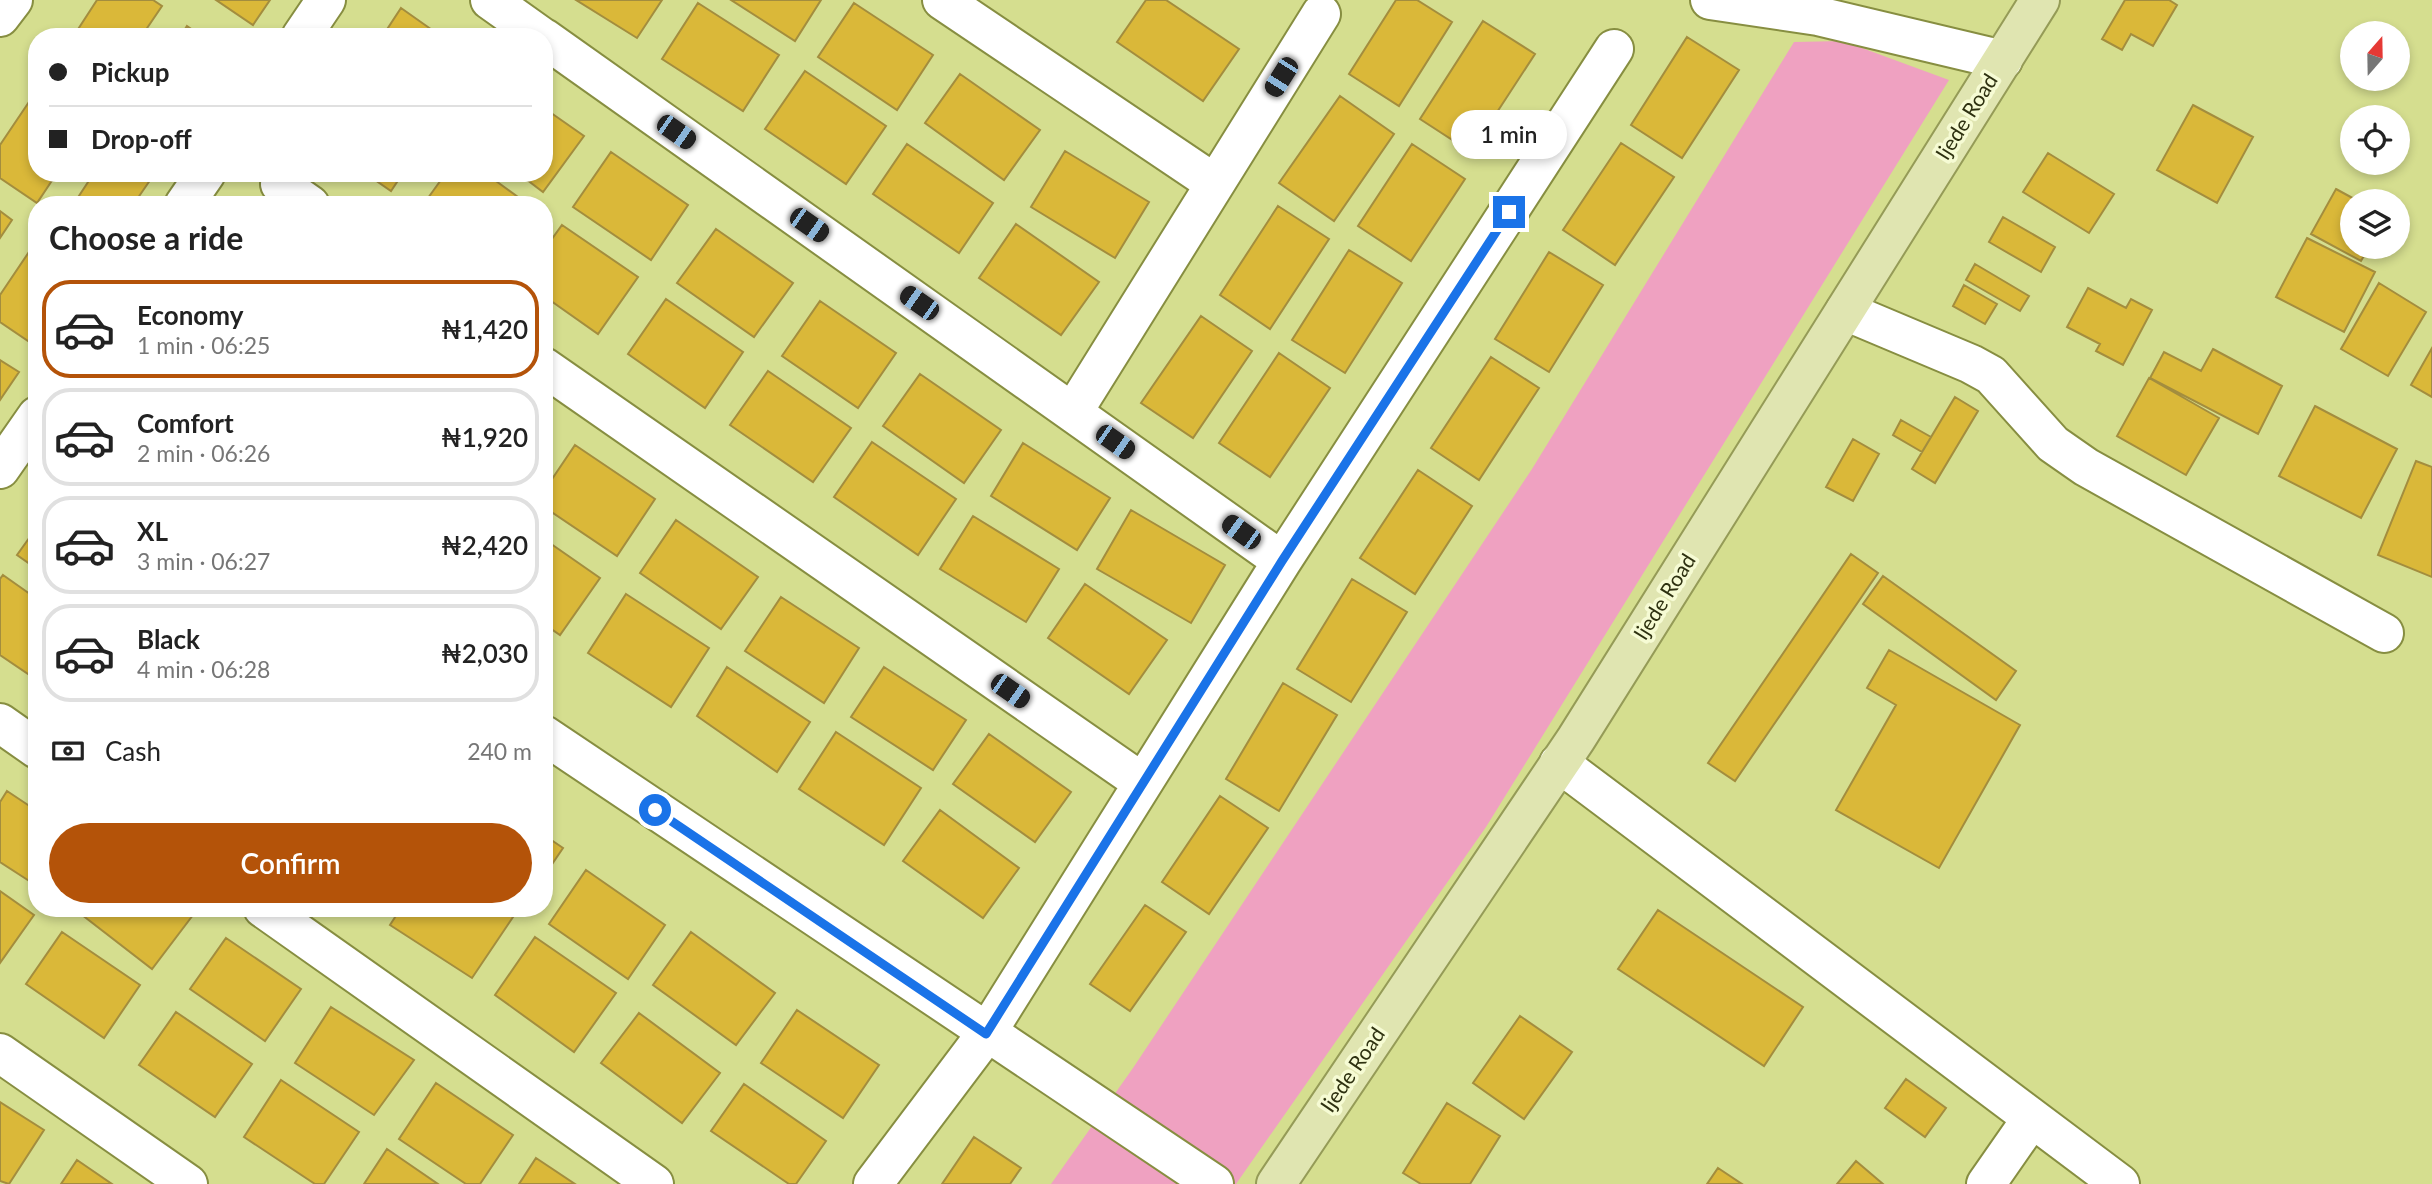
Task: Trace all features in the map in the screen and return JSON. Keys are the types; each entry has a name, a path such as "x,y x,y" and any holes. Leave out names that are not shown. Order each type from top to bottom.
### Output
{"main road":[{"name":"Ijede Road","path":"1276,1184 1576,739 2040,0"}],"street":[{"path":"0,17 13,0"},
{"path":"307,28 326,0"},
{"path":"490,0 530,28"},
{"path":"942,0 1214,183"},
{"path":"1710,0 1818,16 2003,60"},
{"path":"1073,412 1321,14"},
{"path":"553,44 1282,561"},
{"path":"873,1184 986,1034 1282,561 1614,49"},
{"path":"1844,311 1971,364 1991,375 2053,444 2087,467 2384,633"},
{"path":"553,374 1143,783"},
{"path":"0,469 28,429"},
{"path":"0,723 28,743"},
{"path":"553,742 1214,1184"},
{"path":"1559,763 2120,1184"},
{"path":"275,917 654,1184"},
{"path":"0,1053 188,1184"},
{"path":"1986,1184 2032,1118"}],"shaded area":[{"path":"1843,41 1949,80 1486,827 1236,1184 1051,1184 1133,1068 1532,469 1794,42"}],"building":[{"path":"97,0 153,0 162,6 147,28 79,28"},
{"path":"216,0 270,0 253,25"},
{"path":"576,0 662,0 637,38"},
{"path":"731,0 821,0 795,41"},
{"path":"1146,0 1166,0 1239,49 1203,101 1117,42"},
{"path":"1396,0 1417,0 1452,22 1399,106 1349,74"},
{"path":"2125,0 2169,0 2177,5 2153,46 2131,34 2122,50 2102,39"},
{"path":"698,3 779,55 743,111 662,59"},
{"path":"854,3 933,55 897,110 818,57"},
{"path":"401,8 429,28 388,28"},
{"path":"1483,21 1535,54 1471,152 1420,119"},
{"path":"1687,37 1739,70 1682,158 1631,125"},
{"path":"805,71 886,126 846,184 765,129"},
{"path":"960,74 1040,130 1004,180 925,123"},
{"path":"1340,96 1394,134 1334,221 1279,183"},
{"path":"28,103 28,182 51,182 42,196 28,197 0,178 0,145"},
{"path":"2193,105 2253,137 2217,203 2157,170"},
{"path":"553,114 584,136 553,178"},
{"path":"1621,143 1674,177 1615,265 1563,230"},
{"path":"907,144 993,203 959,253 873,194"},
{"path":"1412,144 1465,179 1411,261 1358,226"},
{"path":"1065,151 1149,202 1115,258 1031,207"},
{"path":"611,152 688,205 651,260 573,207"},
{"path":"2048,153 2114,194 2089,233 2023,192"},
{"path":"88,182 149,182 139,196 79,196"},
{"path":"378,182 397,182 391,191"},
{"path":"440,182 497,182 517,196 429,196"},
{"path":"530,182 550,182 543,192"},
{"path":"2336,189 2340,191 2340,250 2311,234"},
{"path":"1278,206 1329,239 1270,329 1220,295"},
{"path":"0,211 12,220 0,238"},
{"path":"2003,217 2055,247 2041,272 1989,242"},
{"path":"1016,224 1099,282 1061,335 979,278"},
{"path":"562,225 638,277 598,334 553,302 553,238"},
{"path":"716,229 793,283 754,337 677,283"},
{"path":"2307,238 2340,254 2340,259 2349,259 2375,272 2344,332 2276,297"},
{"path":"1349,250 1402,283 1345,373 1292,340"},
{"path":"1549,252 1603,285 1549,372 1495,339"},
{"path":"28,253 28,341 0,322 0,295"},
{"path":"1975,264 2029,296 2020,311 1966,280"},
{"path":"2379,283 2426,312 2388,376 2341,349"},
{"path":"1964,285 1997,304 1985,324 1953,306"},
{"path":"2088,288 2126,308 2131,299 2152,310 2123,365 2096,351 2100,344 2067,327"},
{"path":"666,299 743,352 705,408 628,354"},
{"path":"820,301 896,353 858,408 782,356"},
{"path":"1201,316 1252,351 1193,438 1141,403"},
{"path":"2432,348 2432,397 2411,385"},
{"path":"2213,349 2282,386 2258,434 2150,378 2164,352 2201,371"},
{"path":"1279,353 1330,388 1270,477 1219,443"},
{"path":"1491,357 1539,388 1479,480 1431,448"},
{"path":"0,360 19,372 0,400"},
{"path":"768,371 851,428 813,482 730,425"},
{"path":"920,374 1001,430 964,483 883,426"},
{"path":"2149,378 2219,418 2186,475 2117,436"},
{"path":"1955,397 1978,411 1935,483 1912,469"},
{"path":"2315,406 2397,449 2361,518 2279,476"},
{"path":"1901,420 1931,437 1922,452 1893,435"},
{"path":"1853,439 1879,454 1853,501 1826,487"},
{"path":"872,442 956,499 918,555 834,497"},
{"path":"1023,443 1110,498 1077,550 991,496"},
{"path":"575,445 655,499 617,556 553,513 553,478"},
{"path":"2416,461 2432,467 2432,577 2378,555"},
{"path":"1418,470 1472,506 1415,594 1360,558"},
{"path":"1131,510 1225,565 1191,623 1097,569"},
{"path":"973,516 1059,569 1026,622 940,569"},
{"path":"676,520 758,577 721,629 640,573"},
{"path":"28,540 28,563 17,555"},
{"path":"553,545 600,578 560,635 553,630"},
{"path":"1851,554 1878,573 1735,781 1708,763"},
{"path":"3,575 28,593 28,674 0,655 0,579"},
{"path":"1883,576 2016,671 1996,700 1863,604"},
{"path":"1352,579 1407,612 1351,702 1297,669"},
{"path":"1085,584 1167,640 1129,694 1048,638"},
{"path":"626,594 709,648 671,707 588,653"},
{"path":"781,597 859,648 824,703 745,651"},
{"path":"1889,650 2020,725 1939,868 1836,810 1896,705 1867,688"},
{"path":"727,667 810,722 777,772 697,716"},
{"path":"884,667 966,720 933,770 851,717"},
{"path":"1283,683 1337,715 1279,811 1226,779"},
{"path":"836,732 921,788 884,845 799,789"},
{"path":"989,734 1071,792 1035,842 953,784"},
{"path":"7,791 28,805 28,880 0,862 0,802"},
{"path":"1220,796 1268,828 1209,914 1162,882"},
{"path":"940,810 1019,868 983,918 903,861"},
{"path":"553,841 563,848 553,863"},
{"path":"586,870 665,925 628,979 549,924"},
{"path":"0,891 28,911 28,917 33,917 0,963"},
{"path":"1145,905 1186,932 1130,1011 1090,984"},
{"path":"1658,910 1803,1007 1764,1066 1618,969"},
{"path":"85,917 191,917 152,969"},
{"path":"395,917 513,917 472,978 390,925"},
{"path":"62,932 140,985 104,1038 26,984"},
{"path":"691,932 775,993 736,1045 653,985"},
{"path":"535,937 616,993 574,1052 495,995"},
{"path":"226,938 301,989 265,1041 190,989"},
{"path":"331,1007 414,1060 374,1115 295,1063"},
{"path":"797,1010 879,1065 843,1118 761,1063"},
{"path":"176,1012 252,1064 215,1117 139,1065"},
{"path":"639,1013 720,1073 682,1123 601,1063"},
{"path":"1520,1016 1572,1052 1524,1119 1473,1083"},
{"path":"1906,1079 1946,1108 1925,1137 1885,1108"},
{"path":"281,1080 359,1132 324,1184 315,1184 244,1137"},
{"path":"436,1083 513,1135 480,1184 466,1184 399,1139"},
{"path":"744,1084 826,1141 796,1184 789,1184 711,1131"},
{"path":"0,1102 44,1130 9,1184 0,1181"},
{"path":"1447,1103 1500,1136 1470,1184 1421,1184 1403,1173"},
{"path":"974,1137 1021,1168 1010,1184 942,1184"},
{"path":"387,1149 438,1184 364,1184"},
{"path":"536,1158 575,1184 519,1184"},
{"path":"77,1160 112,1184 61,1184"},
{"path":"1856,1161 1883,1184 1837,1184"},
{"path":"1718,1168 1742,1184 1707,1184"}],"route":[{"path":"655,810 986,1034 1282,561 1509,212"}]}
